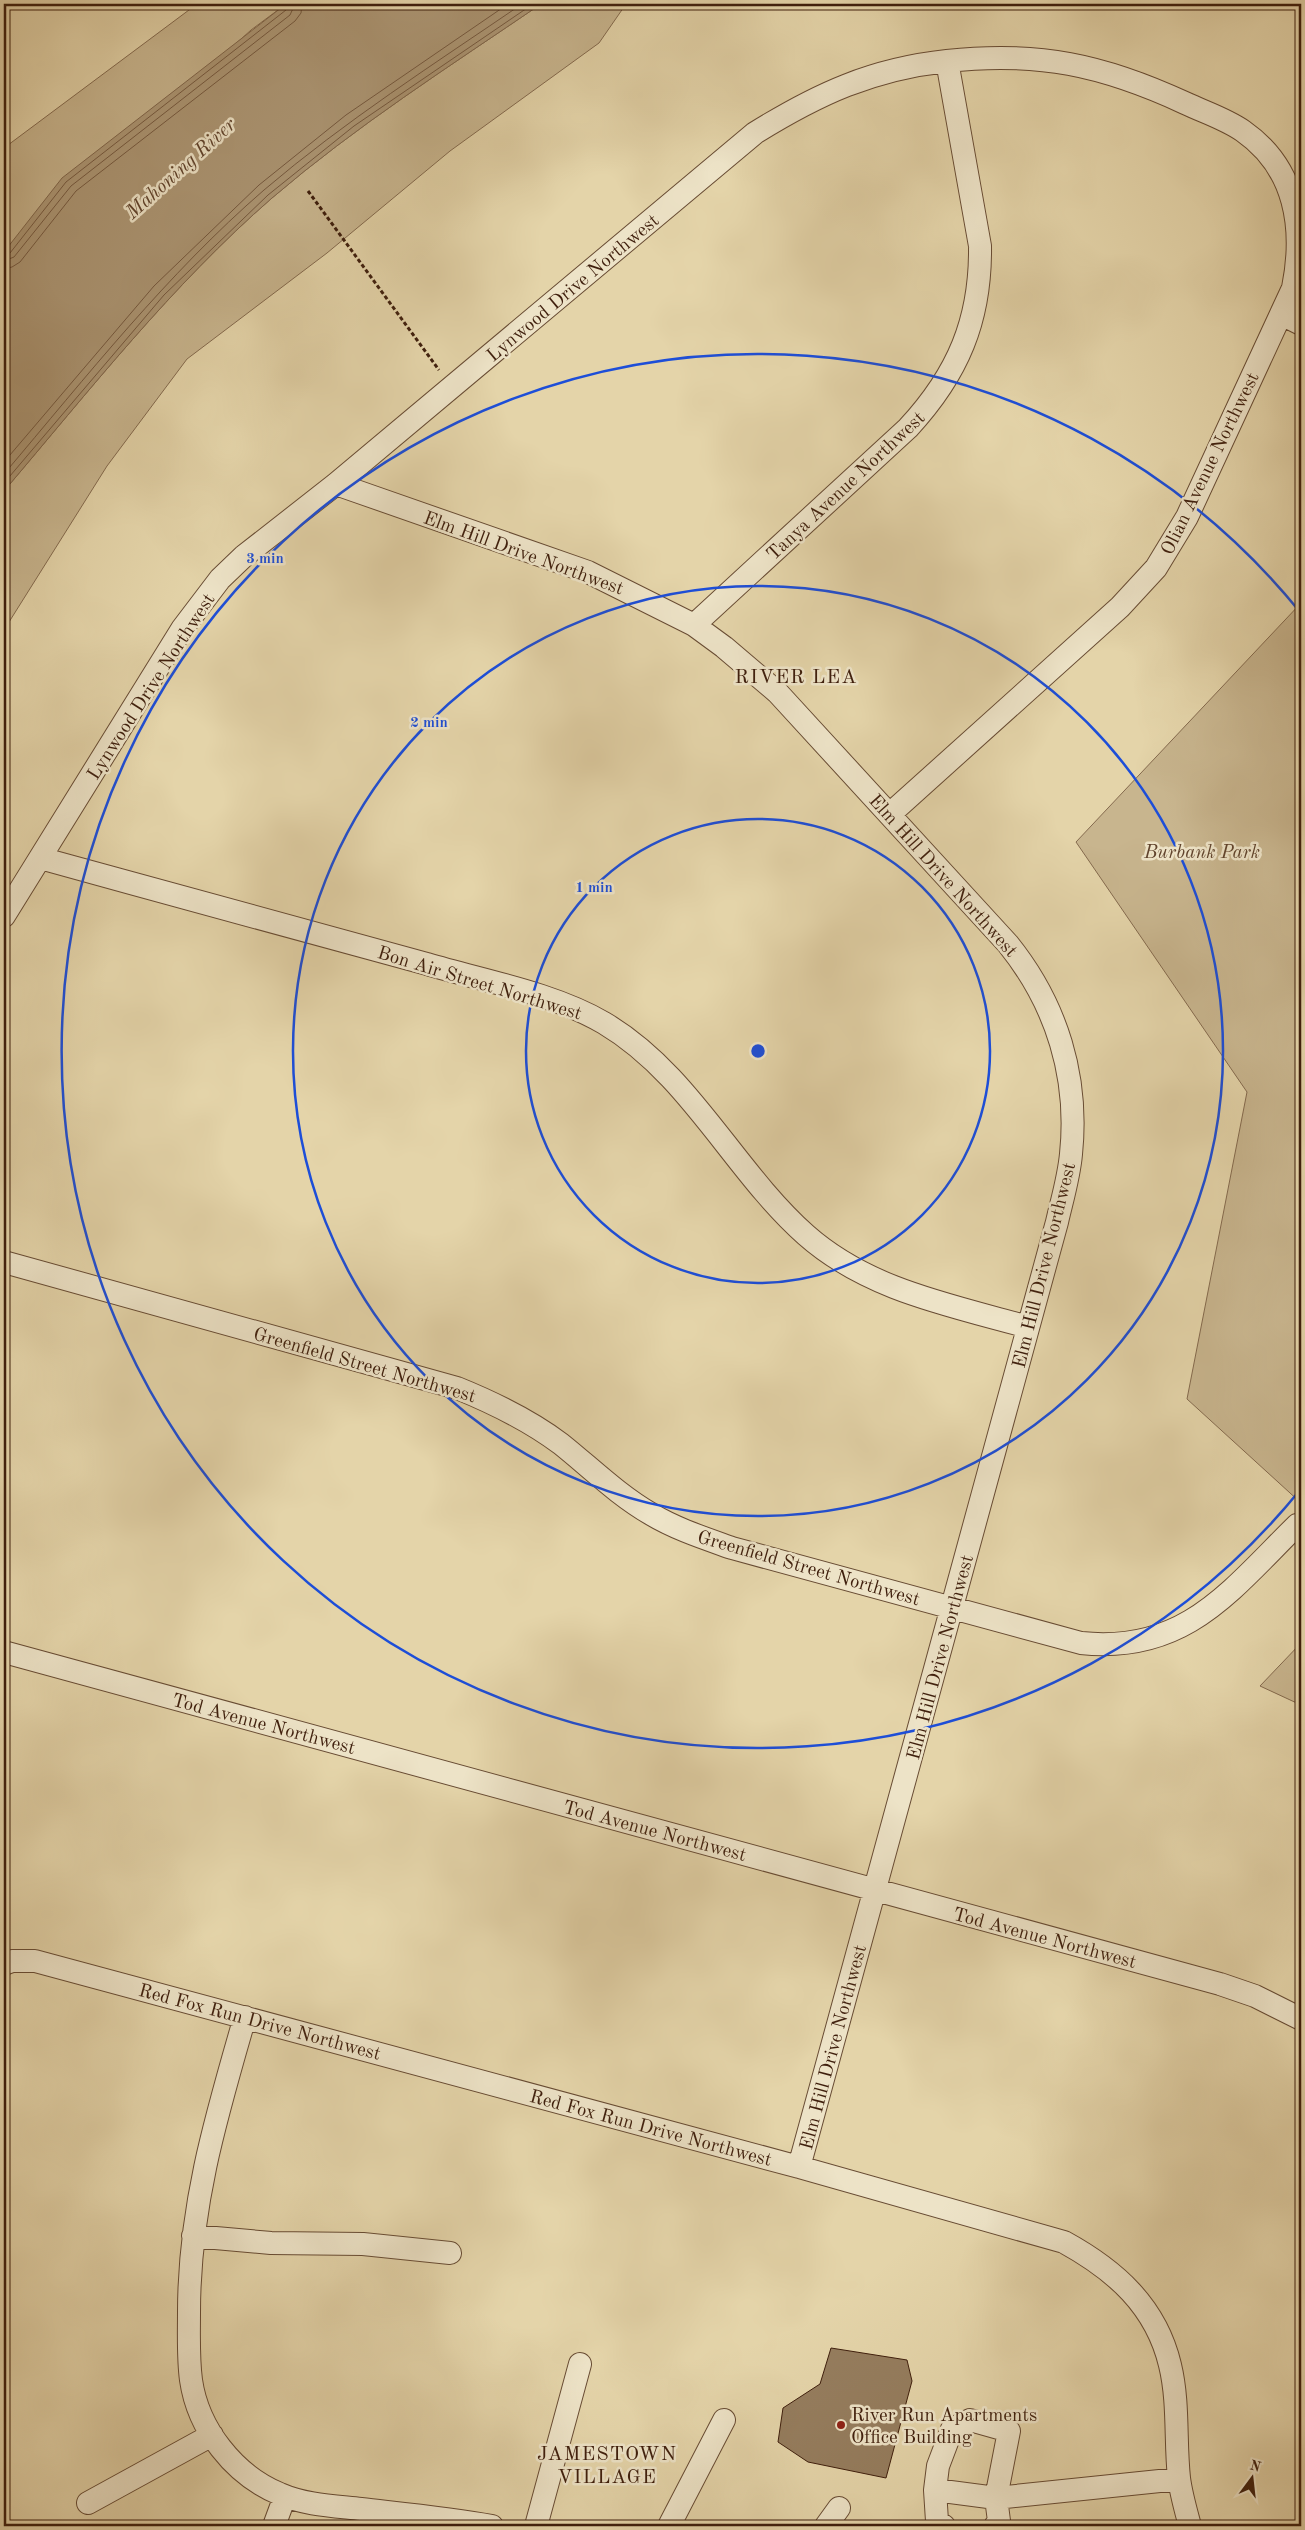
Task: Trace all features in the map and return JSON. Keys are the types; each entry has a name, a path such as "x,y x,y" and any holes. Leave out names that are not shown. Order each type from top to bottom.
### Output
{"street":[{"name":"Lynwood Drive Northwest","path":"4,916 182,630 203,599 244,556 336,484 755,133 800,105 845,84 921,64 1016,57 1054,60 1103,70 1147,86 1244,132 1267,152 1284,175 1298,213"},
{"name":"Tanya Avenue Northwest","path":"694,626 908,428 927,408 957,361 973,315 979,278 980,246 947,61"},
{"name":"Olian Avenue Northwest","path":"890,814 1112,613 1156,568 1187,517 1281,314 1298,269 1301,248 1298,213"},
{"path":"1281,314 1301,324"},
{"name":"Elm Hill Drive Northwest","path":"336,484 588,572 694,626 724,647 777,692 890,814 1023,963 1047,1004 1065,1053 1073,1105 1071,1157 1057,1222 799,2167"},
{"name":"Bon Air Street Northwest","path":"40,858 413,960 542,997 584,1012 622,1035 654,1060 786,1214 830,1254 860,1273 892,1288 1028,1327"},
{"name":"Greenfield Street Northwest","path":"4,1262 457,1388 496,1404 533,1424 623,1496 652,1515 683,1530 732,1548 1081,1642 1115,1644 1146,1640 1181,1627 1210,1609 1297,1526"},
{"name":"Tod Avenue Northwest","path":"4,1652 1220,1984 1255,1996 1301,2019"},
{"name":"Red Fox Run Drive Northwest","path":"4,1964 12,1961 35,1961 1052,2237 1095,2259 1109,2269 1126,2286 1144,2307 1167,2354 1175,2409 1179,2479 1190,2526"},
{"path":"245,2017 205,2160 189,2274 189,2365 196,2401 212,2435 227,2456 255,2481 285,2496 306,2502 408,2520 492,2526"},
{"path":"193,2236 272,2243 363,2244 450,2253"},
{"path":"536,2526 580,2364"},
{"path":"669,2526 724,2420"},
{"path":"944,2526 937,2521 935,2490 938,2466 952,2429 970,2420 1009,2432 996,2498 999,2521 995,2526"},
{"path":"88,2503 212,2435"},
{"path":"935,2490 996,2498 1179,2479"},
{"path":"274,2526 285,2496"}],"path":[{"path":"308,191 451,387"}],"green space":[{"path":"197,4 286,4 251,30 4,252 4,148"},
{"path":"541,4 626,4 599,43 450,151 327,253 187,359 107,466 4,630 4,491 100,377 200,266 272,198 370,121"},
{"name":"Burbank Park","path":"1301,603 1301,1503 1187,1399 1247,1092 1076,842"},
{"path":"1301,1643 1301,1705 1260,1686"}],"water":[{"name":"Mahoning River","path":"286,4 541,4 370,121 272,198 235,231 132,340 4,491 4,252 62,178"}],"building":[{"name":"River Run Apartments Office Building","path":"831,2348 907,2360 912,2381 886,2478 808,2462 778,2442 783,2408 820,2384"}],"place":[{"name":"River Run Apartments Office Building","path":"841,2425"}],"district":[{"name":"RIVER LEA","path":"796,676"},
{"name":"JAMESTOWN VILLAGE","path":"607,2464"}]}
